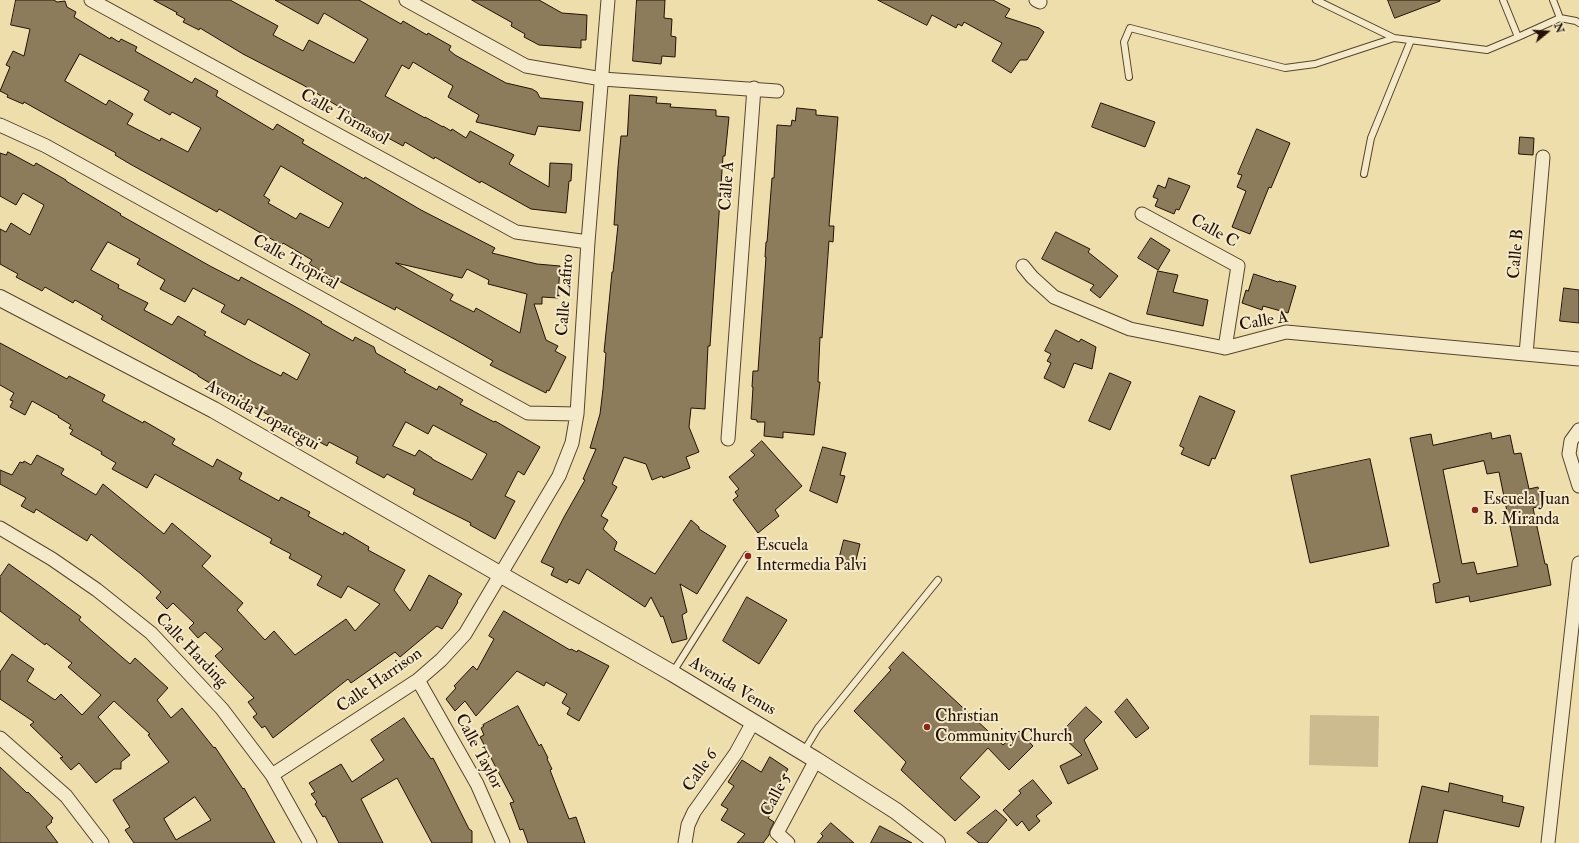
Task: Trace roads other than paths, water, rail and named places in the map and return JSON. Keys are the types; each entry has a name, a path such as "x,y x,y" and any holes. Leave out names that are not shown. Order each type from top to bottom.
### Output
{"street":[{"name":"Calle Tornasol","path":"91,0 516,232 588,242"},
{"path":"406,0 526,66 602,78 777,90"},
{"name":"Calle Zafiro","path":"501,574 559,476 572,443 577,414 588,242 608,0"},
{"name":"Calle A","path":"728,439 754,88"},
{"name":"Calle Tropical","path":"0,125 46,146 528,413 577,414"},
{"name":"Calle B","path":"1526,354 1543,157"},
{"name":"Calle C","path":"1142,214 1238,266 1225,348"},
{"name":"Calle A","path":"1023,266 1032,277 1054,297 1130,329 1225,348 1286,332 1579,359"},
{"name":"Avenida Lopategui","path":"0,298 214,410 501,574"},
{"path":"1579,430 1571,441 1570,454 1579,486"},
{"name":"Calle Harding","path":"0,528 52,559 97,590 151,633 222,709 272,775 310,843"},
{"path":"1548,843 1579,563"},
{"name":"Avenida Venus","path":"501,574 672,673 810,756 896,811 937,843"},
{"name":"Calle Harrison","path":"272,775 418,680 441,660 465,634 501,574"},
{"name":"Calle Taylor","path":"418,680 476,784 503,843"},
{"name":"Calle 6","path":"685,843 688,825 694,812 736,753 753,722"},
{"path":"0,738 66,796 102,843"},
{"name":"Calle 5","path":"788,843 777,833 810,756"}],"lane":[{"path":"1316,0 1394,38 1487,50 1560,18 1578,21"},
{"path":"1503,0 1518,37"},
{"path":"1553,0 1560,18"},
{"path":"1129,77 1124,42 1130,28 1285,68 1315,64 1394,38"},
{"path":"1364,174 1371,138 1411,40"},
{"path":"672,673 747,554"},
{"path":"810,756 818,728 938,580"}],"place":[{"name":"Escuela Juan B. Miranda","path":"1475,510"},
{"name":"Escuela Intermedia Palvi","path":"748,556"},
{"name":"Christian Community Church","path":"927,727"}]}
